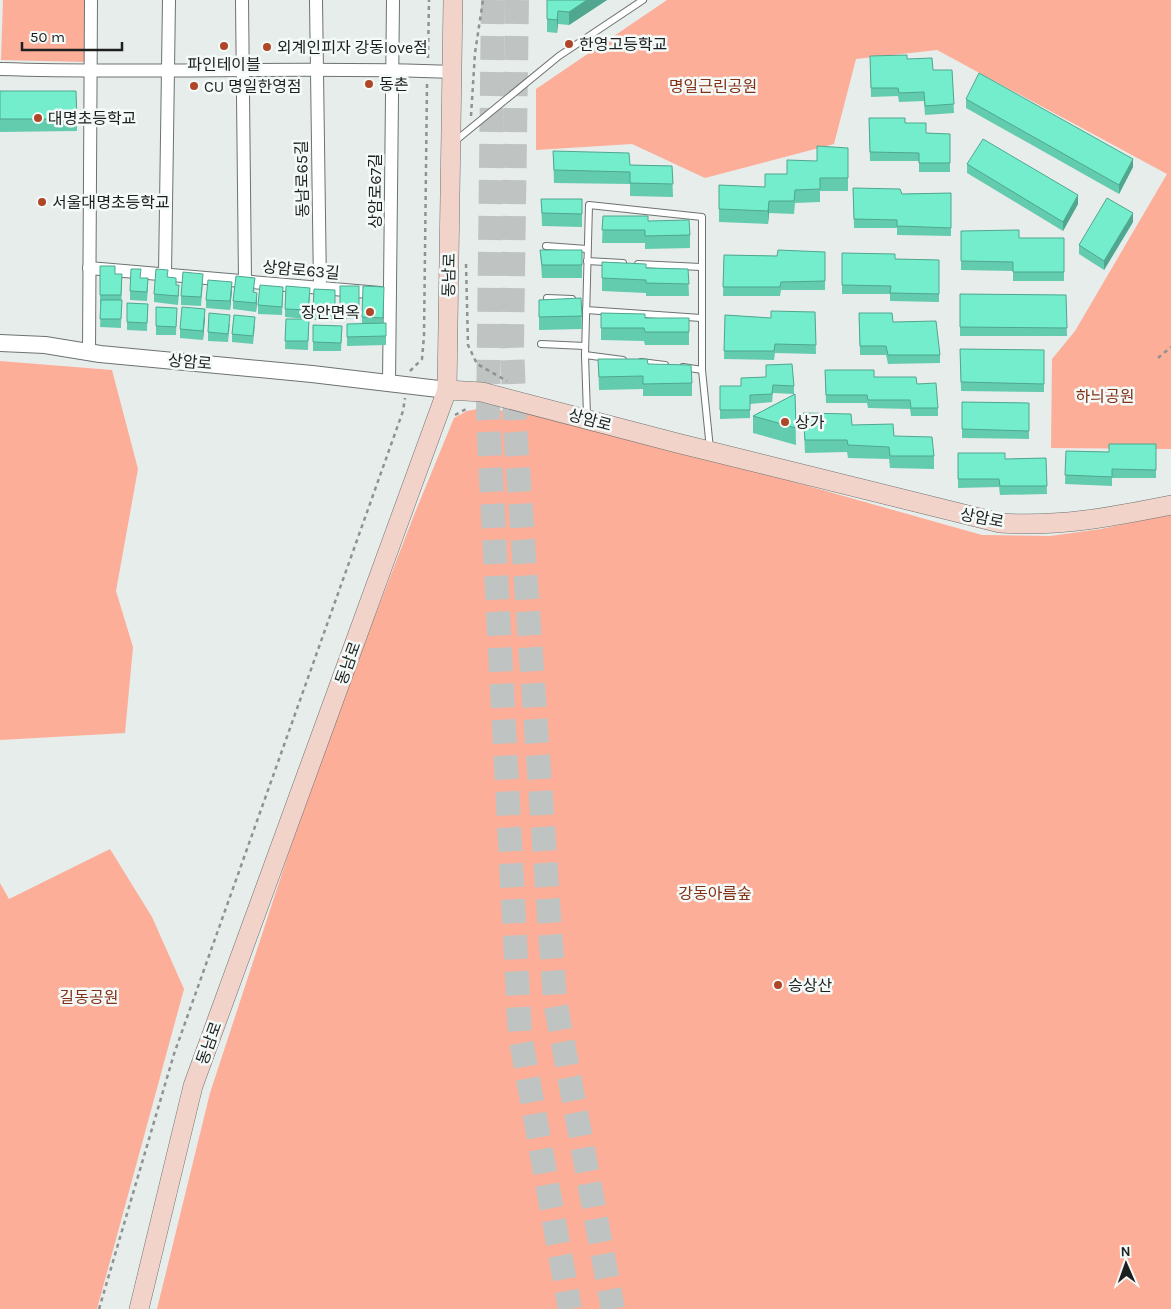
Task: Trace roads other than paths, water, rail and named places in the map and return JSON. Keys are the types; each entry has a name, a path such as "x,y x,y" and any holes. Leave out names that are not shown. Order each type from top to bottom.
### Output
{"main road":[{"name":"동남로","path":"139,1309 193,1086 447,390 454,0"},
{"name":"상암로","path":"447,390 482,392 677,444 710,450 1000,523 1036,525 1074,523 1171,505"}],"street":[{"path":"89,352 91,0"},
{"path":"165,274 169,0"},
{"path":"242,0 245,281"},
{"name":"동남로65길","path":"316,0 320,288"},
{"name":"상암로67길","path":"389,382 392,0"},
{"path":"0,69 91,72 318,70 453,72"},
{"name":"상암로63길","path":"89,268 390,294"},
{"name":"상암로","path":"0,342 45,345 89,352 389,382 409,378 447,390"}],"lane":[{"path":"452,144 559,56 643,0"},
{"path":"580,204 702,217 702,370 710,450"},
{"path":"587,416 585,346 589,205"},
{"path":"546,246 588,248"},
{"path":"587,261 701,267"},
{"path":"547,298 586,300"},
{"path":"586,310 701,318"},
{"path":"541,344 585,346"},
{"path":"585,355 702,370"}],"tunnel":[{"path":"493,0 488,419 520,1035 570,1309"},
{"path":"517,0 512,343 515,426 555,1001 613,1309"}],"place":[{"name":"한영고등학교","path":"569,44"},
{"name":"파인테이블","path":"224,46"},
{"name":"외계인피자 강동love점","path":"267,47"},
{"name":"동촌","path":"369,84"},
{"name":"CU 명일한영점","path":"194,86"},
{"name":"대명초등학교","path":"38,118"},
{"name":"서울대명초등학교","path":"42,202"},
{"name":"장안면옥","path":"370,312"},
{"name":"상가","path":"785,422"},
{"name":"승상산","path":"778,985"}],"park label":[{"name":"명일근린공원","path":"713,86"},
{"name":"하늬공원","path":"1105,396"},
{"name":"강동아름숲","path":"715,893"},
{"name":"길동공원","path":"89,997"}]}
